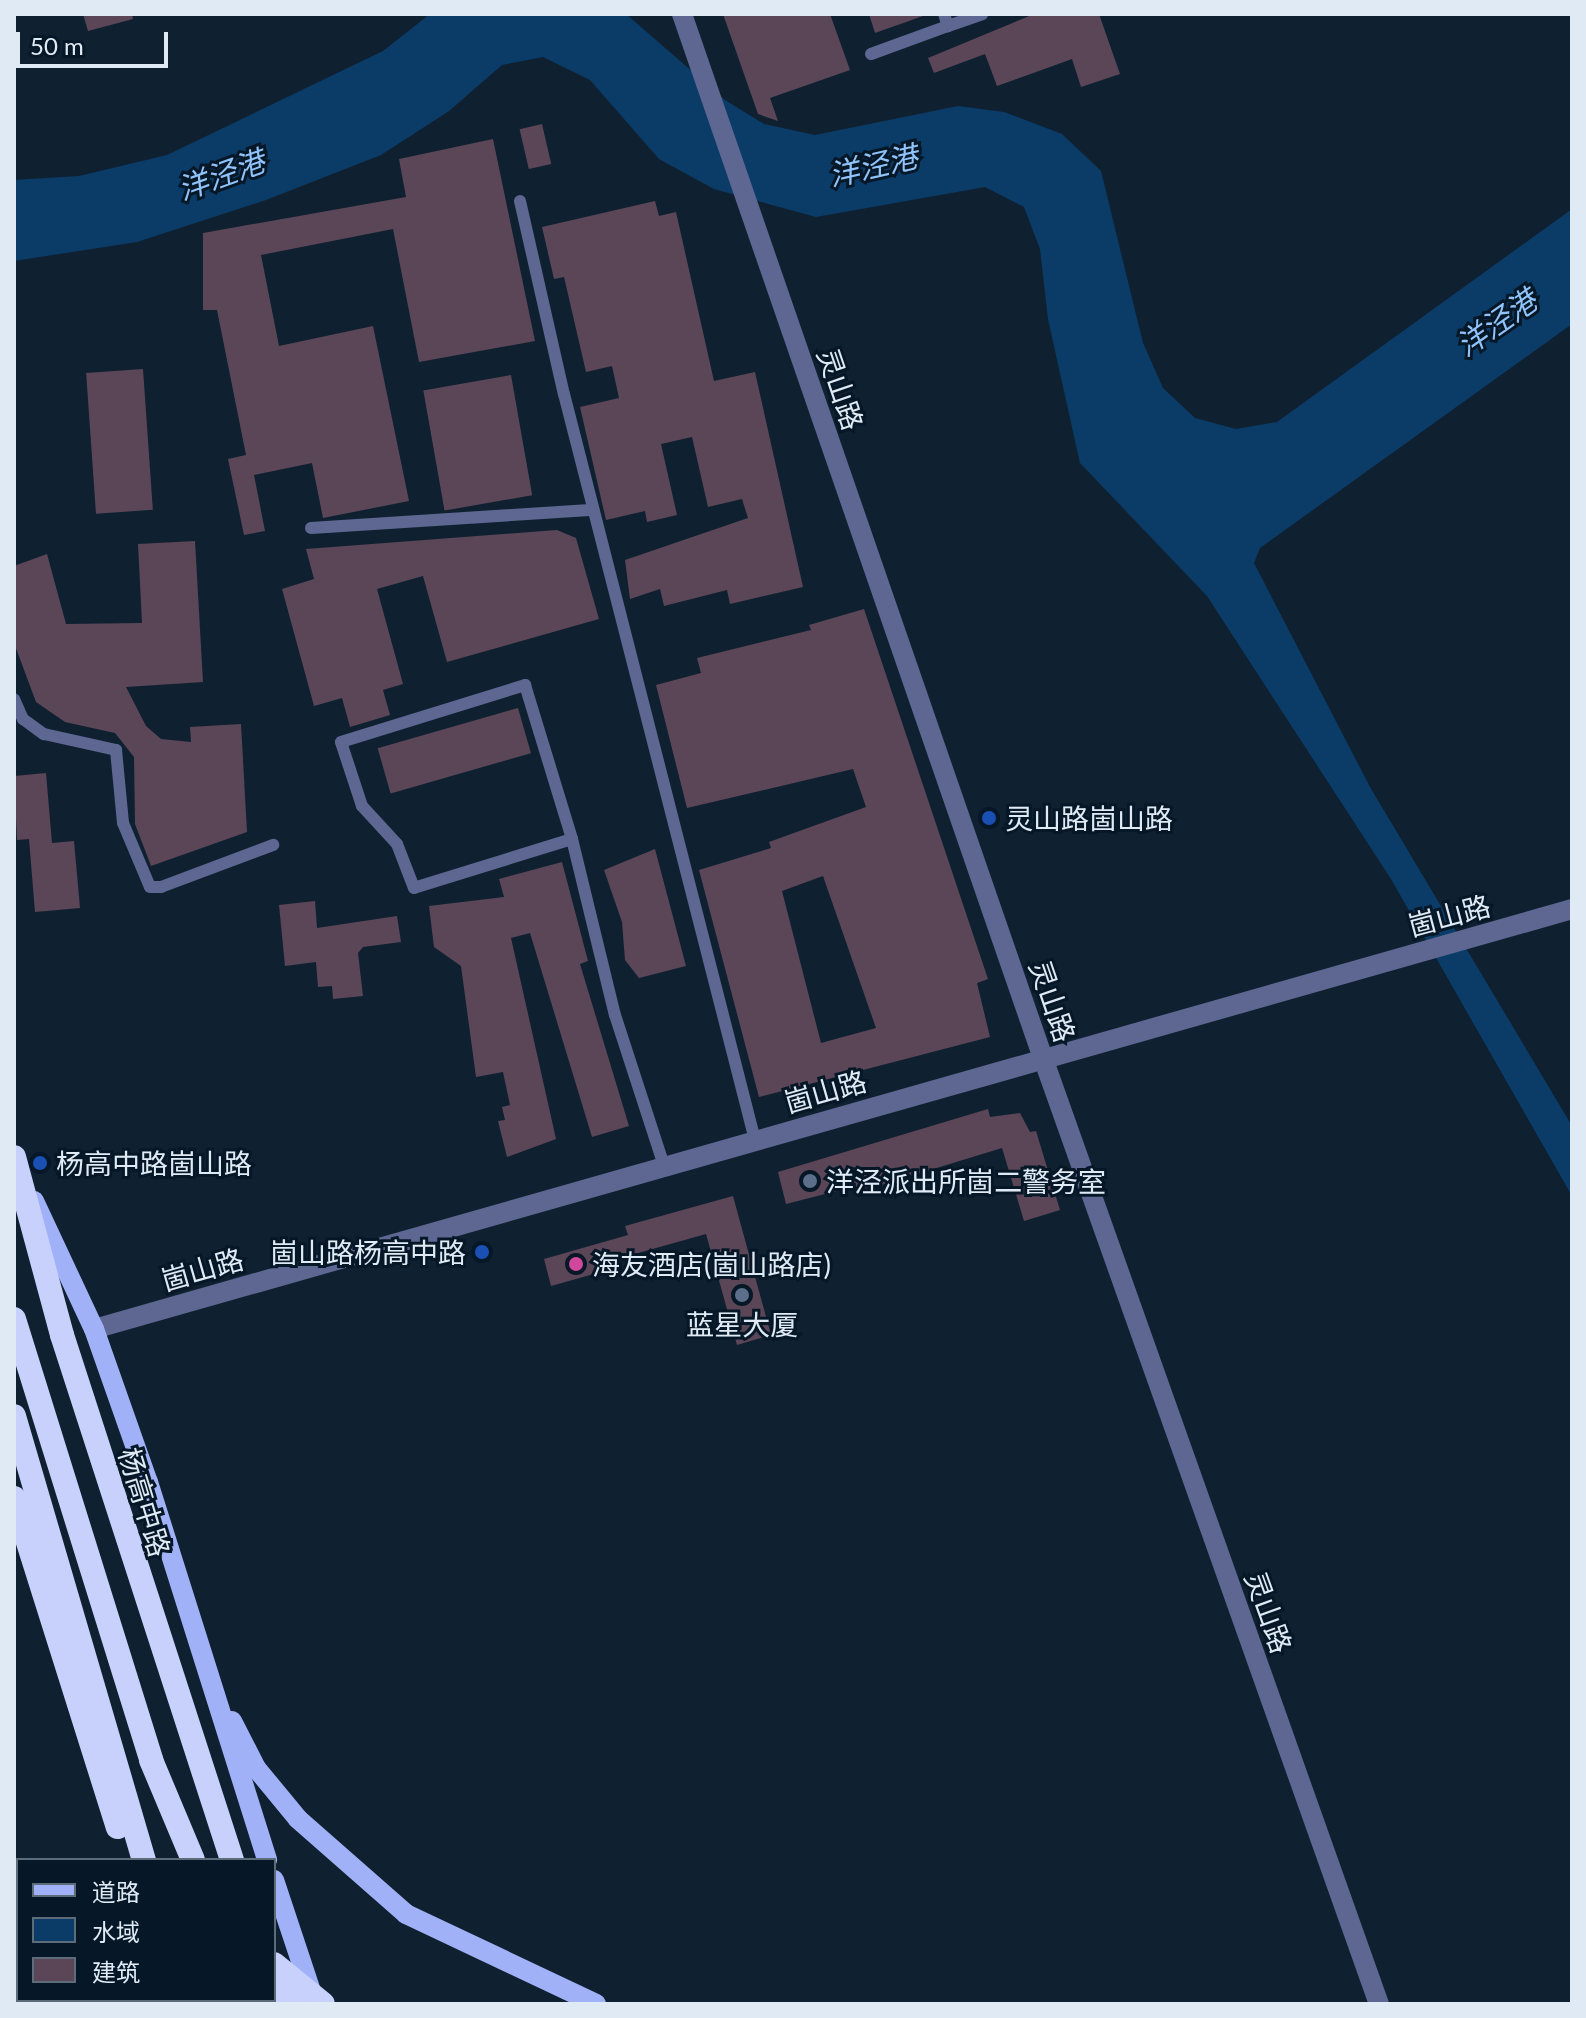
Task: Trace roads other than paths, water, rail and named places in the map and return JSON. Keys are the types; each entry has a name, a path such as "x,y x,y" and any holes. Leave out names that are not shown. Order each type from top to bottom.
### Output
{"highway":[{"name":"杨高中路","path":"17,1165 67,1350 231,1858"},
{"path":"14,1319 151,1760 192,1858"},
{"path":"16,1431 141,1857"},
{"path":"14,1498 99,1775 122,1837 141,1857"},
{"path":"276,1966 323,2004"},
{"path":"276,1988 293,2004"}],"main road":[{"path":"17,1165 94,1329 266,1858"},
{"path":"207,1671 256,1768 298,1819 406,1914 596,2004"},
{"path":"276,1886 315,2004"}],"street":[{"name":"灵山路","path":"682,14 1043,1058 1379,2004"},
{"name":"崮山路","path":"94,1329 1572,909"}],"lane":[{"path":"871,54 946,20 982,14"},
{"path":"520,201 593,510 755,1140"},
{"path":"311,528 593,510"},
{"path":"572,839 414,888 397,844 362,806 341,742 525,685 572,839 615,1015 664,1166"},
{"path":"14,699 32,728 116,750 123,823 150,887 161,887 273,845"}],"water":[{"name":"洋泾港","path":"430,14 626,14 725,100 764,124 815,135 958,106 1004,112 1062,134 1101,171 1143,343 1163,388 1195,418 1236,429 1277,422 1572,209 1572,324 1260,548 1254,563 1370,787 1572,1126 1572,1196 1391,879 1207,596 1080,463 1048,319 1040,249 1024,207 985,187 816,217 714,189 659,159 590,80 543,57 502,65 449,111 381,155 266,200 137,242 14,261 14,180 79,176 167,155 383,51"}],"place":[{"name":"灵山路崮山路","path":"989,818"},
{"name":"杨高中路崮山路","path":"40,1163"},
{"name":"洋泾派出所崮二警务室","path":"810,1181"},
{"name":"崮山路杨高中路","path":"482,1252"},
{"name":"海友酒店(崮山路店)","path":"576,1264"},
{"name":"蓝星大厦","path":"742,1295"}]}
